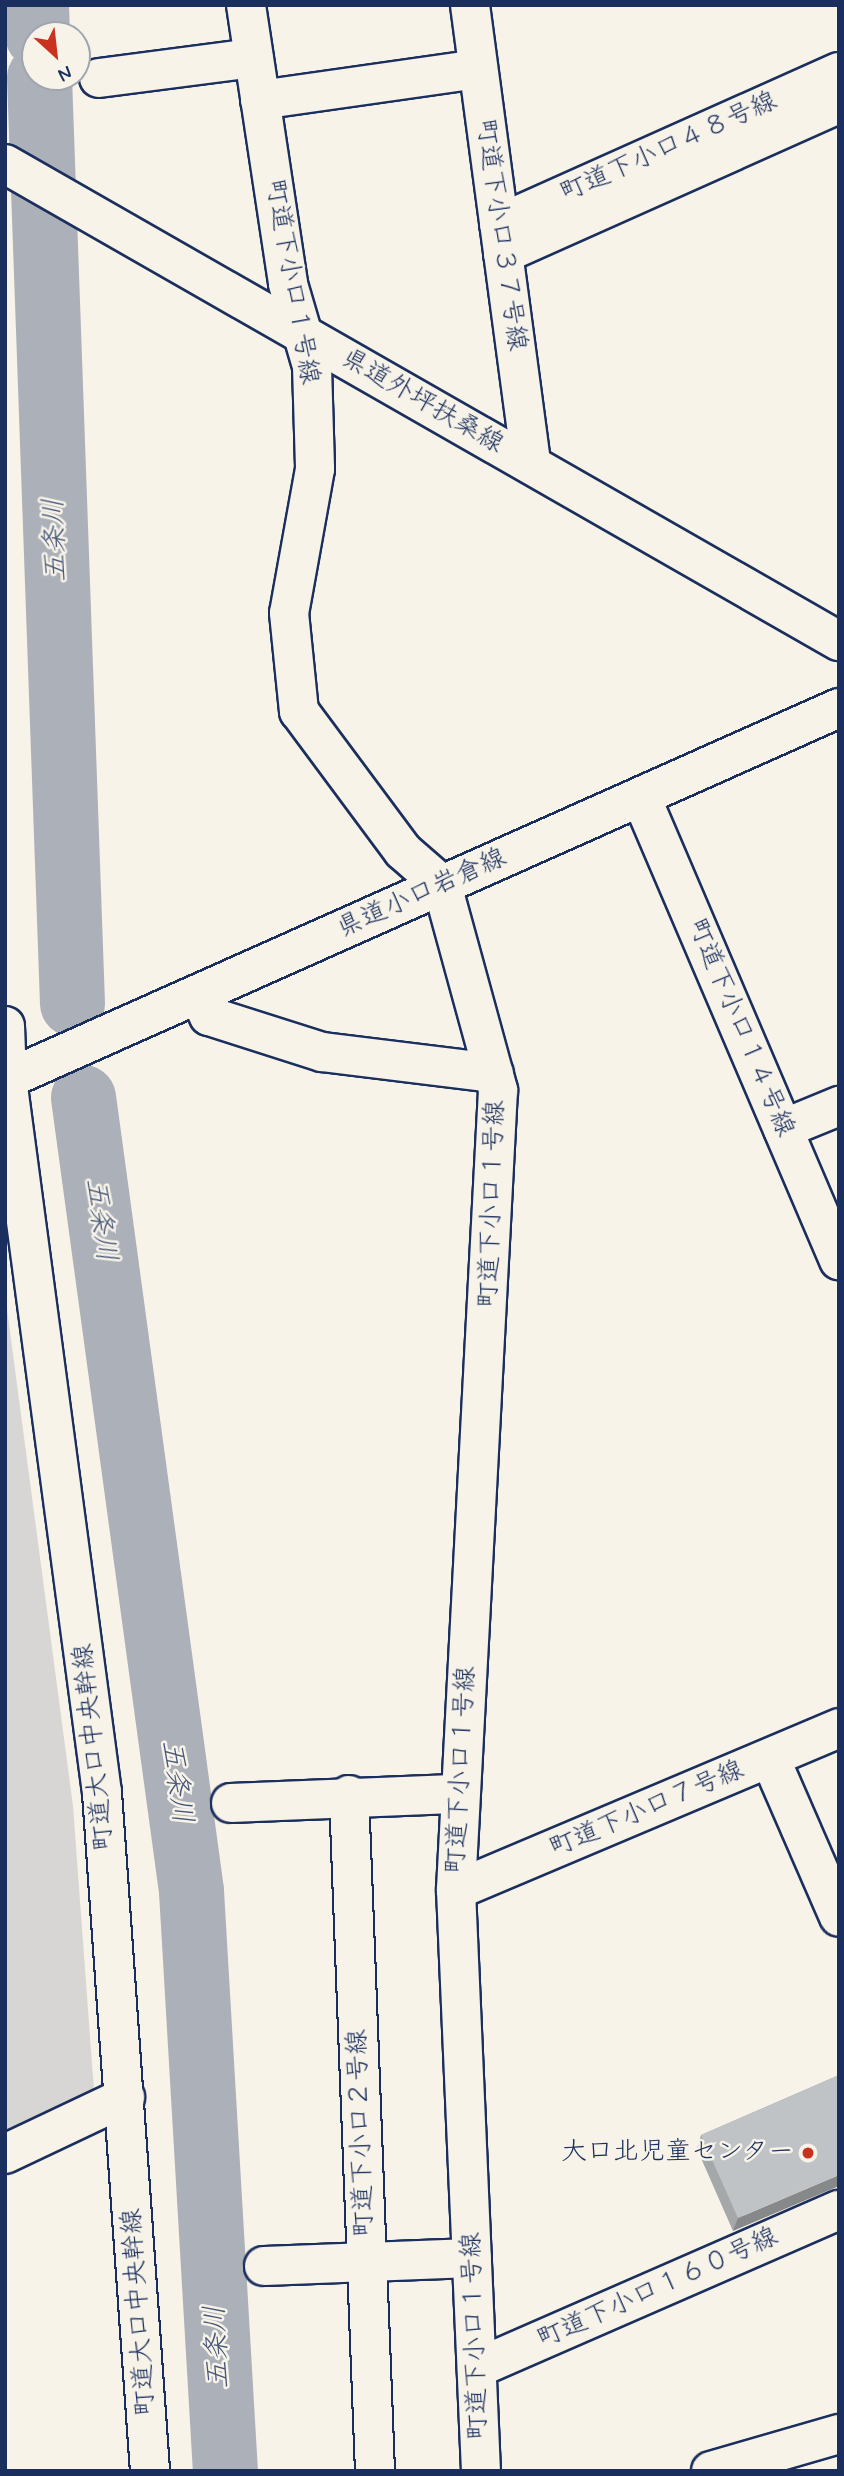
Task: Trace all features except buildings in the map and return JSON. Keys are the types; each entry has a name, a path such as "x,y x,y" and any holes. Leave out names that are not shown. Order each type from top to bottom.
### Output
{"street":[{"name":"町道下小口１号線","path":"246,5 288,284 312,366 314,469 289,613 299,711 403,851 442,885 494,1073 493,1263 459,1794 456,1890 481,2471"},
{"name":"町道下小口３７号線","path":"470,5 531,464"},
{"path":"99,78 254,58"},
{"path":"260,100 478,69"},
{"name":"町道下小口４８号線","path":"501,239 839,72"},
{"path":"501,239 839,104"},
{"name":"県道外坪扶桑線","path":"6,164 839,641"},
{"name":"県道小口岩倉線","path":"17,1075 839,708"},
{"name":"町道下小口１４号線","path":"641,797 839,1260"},
{"path":"199,994 209,1016 322,1052 494,1073"},
{"name":"町道大口中央幹線","path":"5,1026 17,1075 102,1793 150,2471"},
{"path":"783,1129 839,1106"},
{"name":"町道下小口７号線","path":"456,1890 839,1728"},
{"path":"771,1758 839,1917"},
{"path":"231,1803 349,1795 459,1794"},
{"name":"町道下小口２号線","path":"349,1795 375,2471"},
{"path":"5,2154 125,2098"},
{"name":"町道下小口１６０号線","path":"477,2368 839,2210"},
{"path":"264,2266 472,2258"},
{"path":"711,2471 839,2434"}],"shaded area":[{"path":"5,1294 73,1806 94,2091 5,2134"}],"waterway":[{"name":"五条川","path":"36,5 37,21"},
{"name":"五条川","path":"39,91 72,1003"},
{"name":"五条川","path":"83,1097 191,1891 225,2471"}],"place":[{"name":"大口北児童センター","path":"808,2153"}]}
